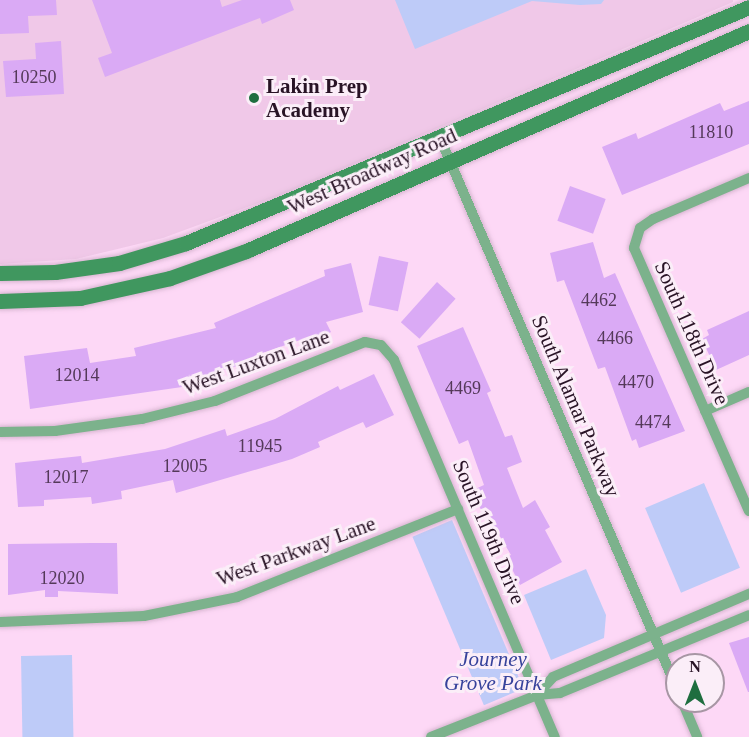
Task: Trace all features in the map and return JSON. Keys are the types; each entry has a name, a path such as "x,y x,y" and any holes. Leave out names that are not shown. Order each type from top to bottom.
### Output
{"main road":[{"name":"West Broadway Road","path":"0,273 55,272 119,263 186,243 749,7"},
{"name":"West Broadway Road","path":"0,301 80,298 170,278 246,251 448,159 749,31"}],"street":[{"name":"South Alamar Parkway","path":"440,138 665,662"},
{"name":"South 118th Drive","path":"749,178 653,219 636,236 634,248 749,511"},
{"name":"West Luxton Lane","path":"0,432 55,431 142,419 215,401 365,342 381,345"},
{"name":"South 119th Drive","path":"381,345 394,360 555,737"},
{"path":"705,411 749,392"},
{"name":"West Parkway Lane","path":"0,622 144,616 237,597 458,509"},
{"path":"537,695 553,677 749,594"},
{"path":"431,737 537,695 560,693 749,615"},
{"path":"687,713 697,737"}],"shaded area":[{"name":"Lakin Prep Academy","path":"0,0 733,0 733,2 285,193 163,238 76,259 0,264"}],"green space":[{"path":"395,0 604,0 601,4 580,5 532,1 415,49"},
{"path":"704,483 740,568 681,593 645,508"},
{"name":"Journey Grove Park","path":"452,520 524,688 484,705 412,537"},
{"path":"586,569 606,615 604,638 551,660 524,595"},
{"path":"72,655 73,737 22,737 21,656"}],"building":[{"path":"0,0 56,0 57,15 28,16 29,33 0,34"},
{"path":"92,0 220,0 222,7 242,0 290,0 294,10 262,24 260,18 105,77 98,58 112,53"},
{"path":"61,41 64,94 6,97 3,61 36,59 35,43"},
{"path":"749,101 749,144 622,195 602,147 636,133 638,139 720,103 724,111"},
{"path":"570,186 606,199 593,234 557,221"},
{"path":"593,242 604,278 615,273 685,431 639,448 636,439 632,441 605,367 598,369 564,280 557,282 550,253"},
{"path":"379,256 408,262 398,311 369,305"},
{"path":"351,263 363,312 326,322 331,332 306,344 303,339 254,356 255,361 181,382 182,387 30,409 24,356 87,348 90,363 136,356 134,348 216,328 214,323 325,276 324,270"},
{"path":"437,282 456,299 419,339 401,322"},
{"path":"749,311 749,355 716,370 702,339 709,335 707,330"},
{"path":"463,327 491,391 487,393 505,437 512,435 522,462 507,468 523,508 535,500 550,527 545,530 562,562 520,585 506,557 511,555 489,518 485,520 473,490 484,485 468,440 459,444 417,346"},
{"path":"374,374 394,415 366,428 363,422 318,442 320,447 292,459 176,493 173,480 121,491 122,499 92,504 91,497 44,500 44,506 18,507 15,463 81,456 82,463 165,449 225,429 227,436 275,419 338,386 340,390"},
{"path":"117,543 118,594 58,591 58,597 45,597 45,590 8,595 8,544"},
{"path":"749,637 749,692 748,692 729,643"}],"place":[{"name":"Lakin Prep Academy","path":"254,98"}]}
